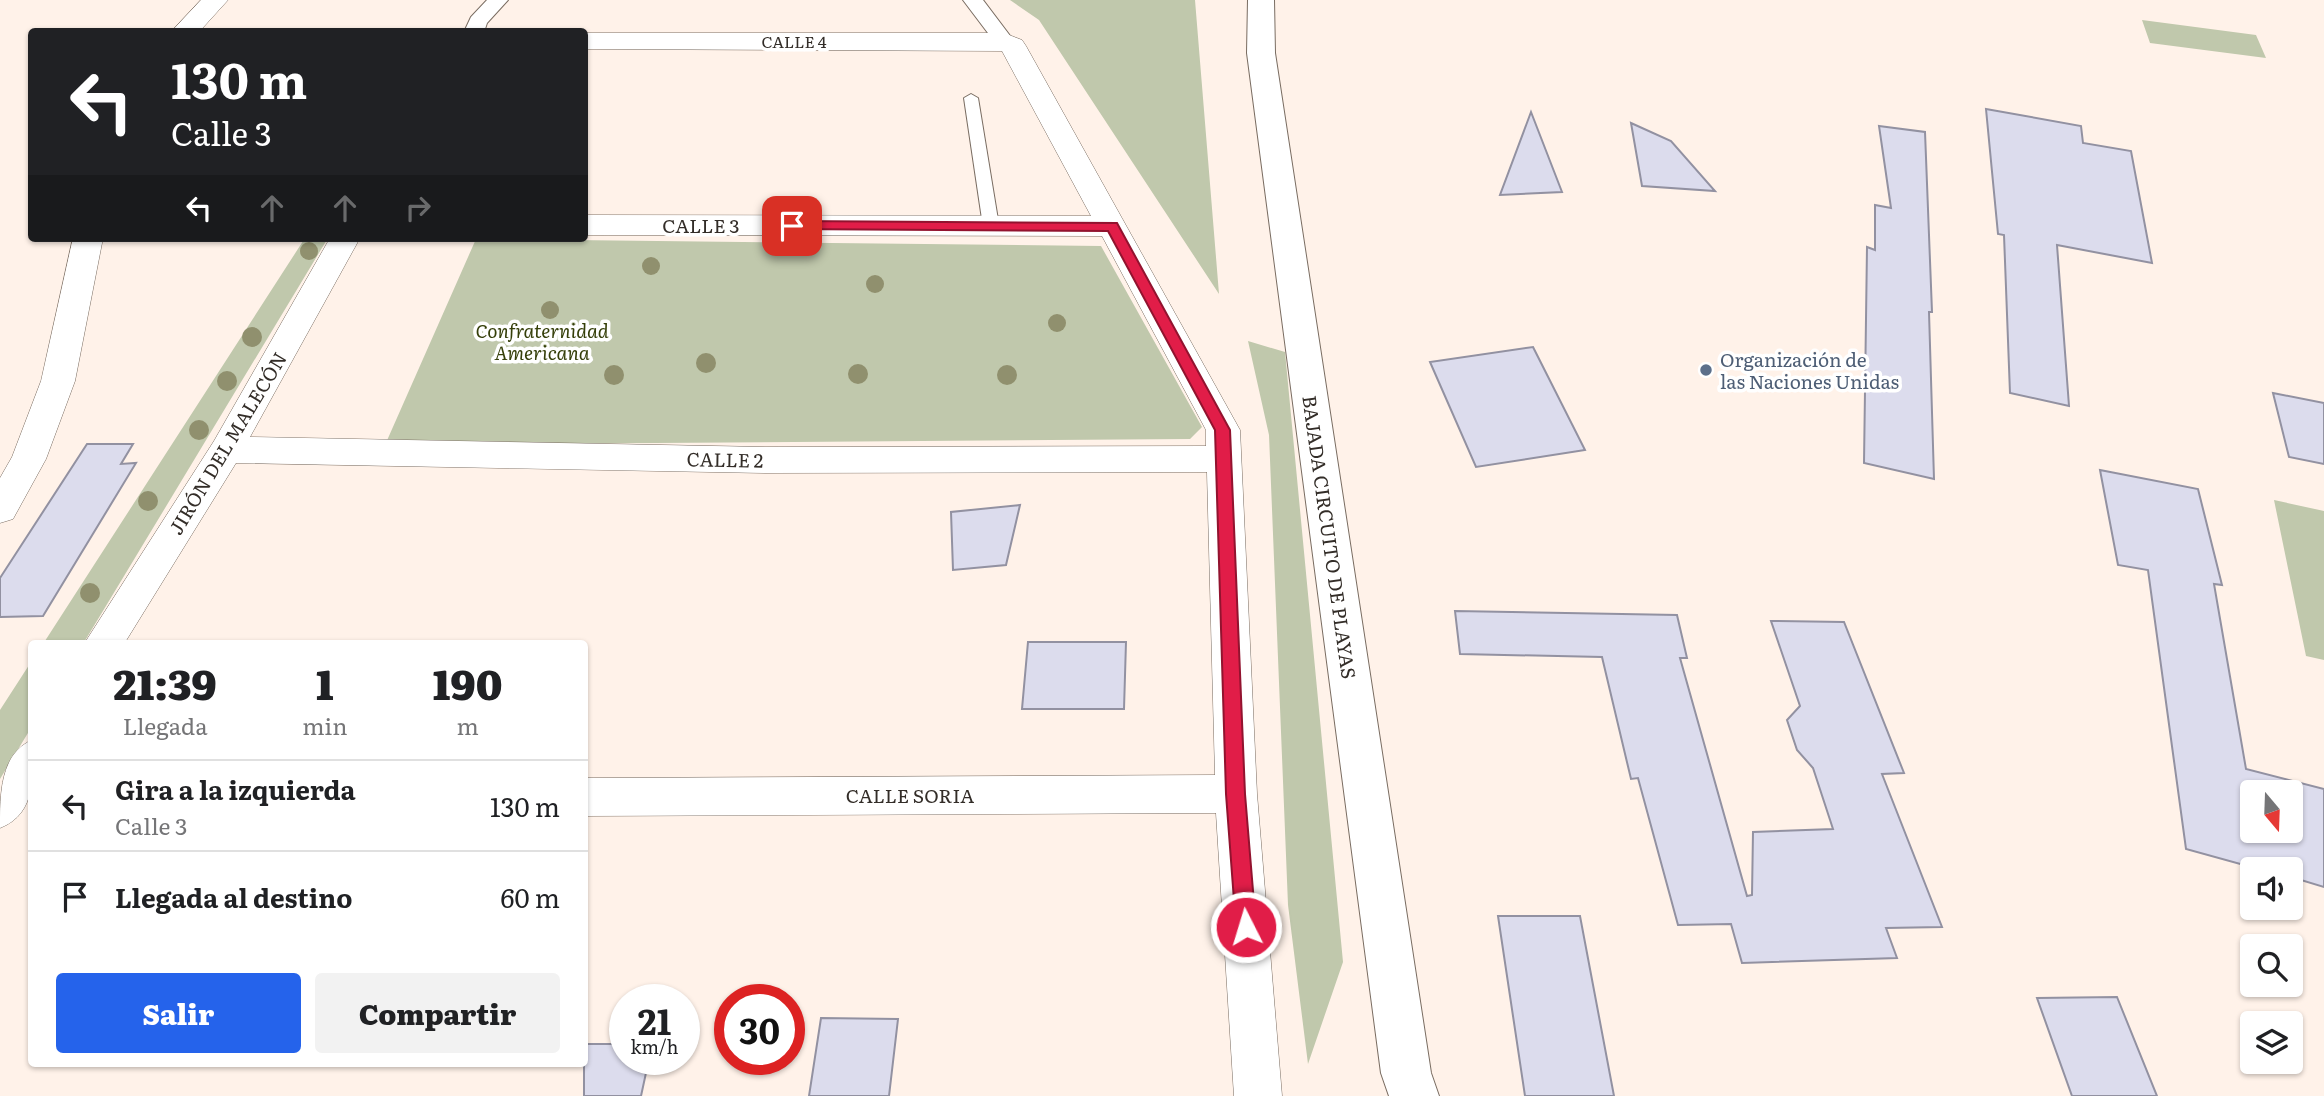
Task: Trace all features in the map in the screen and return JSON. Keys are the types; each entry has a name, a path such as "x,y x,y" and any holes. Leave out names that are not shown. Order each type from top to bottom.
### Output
{"main road":[{"name":"BAJADA CIRCUITO DE PLAYAS","path":"1261,0 1261,53 1406,1088"}],"street":[{"path":"188,28 215,0"},
{"path":"475,28 478,21 498,0"},
{"path":"973,0 1004,41 1013,46 1223,430 1236,794 1258,1096"},
{"name":"CALLE 4","path":"588,41 1004,41"},
{"name":"CALLE 3","path":"588,225 1112,226"},
{"path":"0,509 29,459 58,381 87,242"},
{"name":"JIRÓN DEL MALECÓN","path":"106,640 226,450 343,242"},
{"name":"CALLE 2","path":"226,450 765,460 1224,459"},
{"path":"12,802 28,767"},
{"name":"CALLE SORIA","path":"588,797 1236,794"}],"lane":[{"path":"971,98 991,226"}],"green space":[{"path":"1010,0 1195,0 1219,294 1039,20"},
{"path":"2142,20 2256,35 2266,58 2150,43"},
{"name":"Confraternidad Americana","path":"588,240 1101,246 1202,427 1190,439 385,445 475,242"},
{"path":"302,242 326,242 85,640 46,640"},
{"path":"1248,341 1285,352 1343,962 1308,1064 1288,905 1269,435"},
{"path":"2274,500 2324,511 2324,660 2306,656"},
{"path":"28,667 28,733 0,779 0,710"}],"building":[{"path":"1986,109 2081,126 2083,143 2131,151 2152,263 2057,245 2069,406 2010,393 2004,235 1998,234"},
{"path":"1531,112 1562,192 1500,195"},
{"path":"1631,123 1671,141 1715,191 1642,186"},
{"path":"1879,126 1925,132 1932,312 1929,312 1934,479 1864,463 1867,247 1875,250 1875,205 1891,208"},
{"path":"1533,347 1585,450 1476,467 1430,362"},
{"path":"2273,393 2324,403 2324,464 2289,457"},
{"path":"87,444 133,444 121,464 136,463 43,616 0,617 0,578"},
{"path":"2100,470 2198,489 2222,585 2214,584 2246,769 2289,780 2240,780 2240,844 2303,844 2303,784 2324,789 2324,887 2303,881 2303,857 2240,857 2240,864 2186,849 2148,570 2118,565"},
{"path":"1020,505 1006,565 953,570 951,512"},
{"path":"1455,611 1677,615 1687,658 1680,658 1747,896 1752,895 1753,832 1833,829 1813,768 1797,750 1787,720 1800,706 1771,621 1844,622 1904,773 1882,774 1942,927 1886,928 1897,958 1742,963 1731,924 1678,925 1638,778 1631,779 1602,657 1460,654"},
{"path":"1028,642 1126,642 1124,709 1022,709"},
{"path":"1498,916 1580,916 1614,1096 1525,1096"},
{"path":"2117,997 2157,1096 2072,1096 2037,998"},
{"path":"821,1018 898,1019 889,1096 809,1096"},
{"path":"588,1044 609,1044 609,1075 646,1075 641,1096 584,1096 584,1067 588,1067"}],"place":[{"name":"Organización de las Naciones Unidas","path":"1706,370"}],"route":[{"path":"792,226 1112,226 1223,430 1236,794 1246,927"}]}
